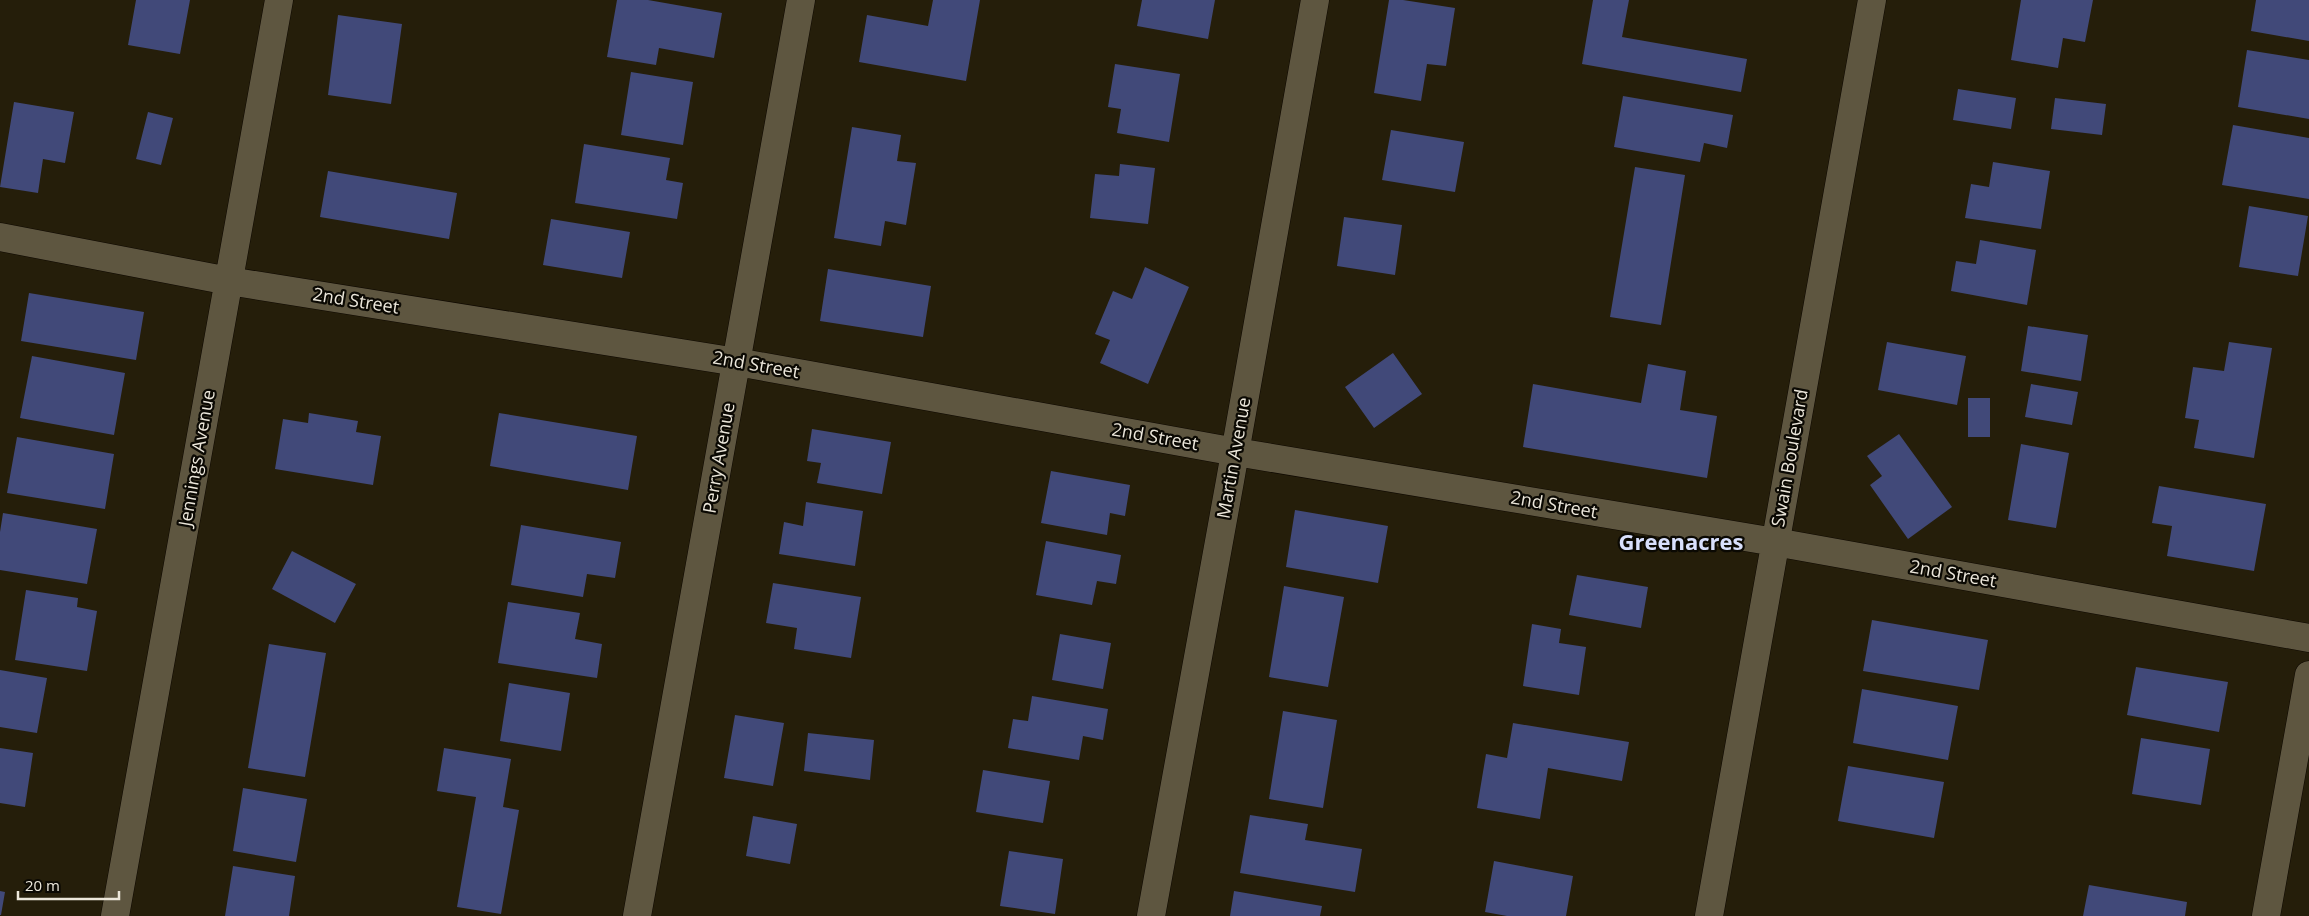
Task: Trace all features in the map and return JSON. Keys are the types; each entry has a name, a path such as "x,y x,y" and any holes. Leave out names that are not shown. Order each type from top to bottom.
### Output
{"street":[{"name":"Jennings Avenue","path":"115,916 279,0"},
{"name":"Perry Avenue","path":"637,916 801,0"},
{"name":"Martin Avenue","path":"1151,916 1236,452 1315,0"},
{"name":"Swain Boulevard","path":"1709,916 1872,0"},
{"name":"2nd Street","path":"0,237 229,280 737,362 1236,452 1776,542 2309,638"},
{"path":"2266,916 2309,675"}],"building":[{"path":"136,0 190,0 180,54 128,45"},
{"path":"617,0 648,0 722,13 714,58 659,48 656,65 607,57"},
{"path":"933,0 980,0 966,81 859,62 867,15 928,26"},
{"path":"1142,0 1215,0 1208,39 1137,26"},
{"path":"1389,0 1403,0 1455,8 1446,66 1427,64 1421,101 1374,93"},
{"path":"1593,0 1629,0 1622,37 1747,59 1741,92 1582,64"},
{"path":"2021,0 2093,0 2085,42 2063,38 2058,68 2011,60"},
{"path":"2256,0 2309,0 2309,41 2251,31"},
{"path":"338,15 402,24 391,104 328,95"},
{"path":"2247,50 2309,60 2309,119 2238,107"},
{"path":"1115,64 1180,74 1169,142 1117,133 1121,109 1108,107"},
{"path":"631,72 693,82 683,145 621,135"},
{"path":"1958,89 2016,98 2011,129 1953,120"},
{"path":"1623,96 1733,115 1727,148 1704,143 1700,162 1614,147"},
{"path":"2055,98 2106,104 2102,135 2051,129"},
{"path":"14,102 74,112 65,163 43,159 38,193 0,187"},
{"path":"148,112 173,118 161,165 136,159"},
{"path":"2233,125 2309,138 2309,199 2222,185"},
{"path":"852,127 901,135 897,161 916,163 906,225 885,221 881,246 834,238"},
{"path":"1391,130 1464,142 1455,192 1382,180"},
{"path":"584,144 670,158 666,180 683,183 677,219 575,203"},
{"path":"1993,162 2050,171 2041,229 1965,218 1971,184 1989,187"},
{"path":"1120,164 1155,168 1148,224 1090,218 1095,174 1119,176"},
{"path":"1635,167 1685,175 1661,325 1610,317"},
{"path":"328,171 457,193 449,239 320,217"},
{"path":"2249,206 2308,216 2298,276 2239,267"},
{"path":"1344,217 1402,225 1395,275 1337,266"},
{"path":"551,219 630,232 622,278 543,265"},
{"path":"1980,240 2036,250 2027,305 1951,291 1956,261 1976,264"},
{"path":"1145,267 1189,287 1148,384 1100,363 1110,340 1095,334 1113,291 1132,299"},
{"path":"828,269 931,286 923,337 820,321"},
{"path":"29,293 144,312 136,360 21,341"},
{"path":"2028,326 2088,335 2081,381 2021,371"},
{"path":"1887,342 1966,356 1957,405 1878,390"},
{"path":"2229,342 2272,348 2254,458 2194,448 2199,420 2185,418 2193,367 2224,371"},
{"path":"1393,353 1422,394 1374,428 1345,387"},
{"path":"32,356 125,373 114,435 20,418"},
{"path":"1648,364 1686,371 1680,410 1717,416 1707,478 1523,447 1533,384 1641,403"},
{"path":"2031,384 2078,392 2072,425 2025,417"},
{"path":"1968,398 1990,398 1990,437 1968,437"},
{"path":"309,413 358,421 356,432 381,436 373,485 275,469 283,419 308,423"},
{"path":"499,413 637,436 628,490 490,466"},
{"path":"812,429 891,442 882,494 817,483 821,463 807,461"},
{"path":"1899,434 1952,507 1908,539 1870,485 1882,476 1867,456"},
{"path":"17,437 114,454 105,509 7,493"},
{"path":"2021,444 2069,453 2056,528 2008,520"},
{"path":"1051,471 1130,485 1125,516 1110,513 1107,535 1041,523"},
{"path":"2159,486 2266,504 2254,571 2167,556 2172,526 2152,523"},
{"path":"806,502 863,511 855,566 779,554 784,522 803,526"},
{"path":"1295,510 1388,526 1378,583 1286,567"},
{"path":"3,513 97,529 87,584 0,570 0,532"},
{"path":"521,525 621,542 615,578 587,574 583,597 511,585"},
{"path":"1046,541 1121,555 1116,584 1097,581 1092,605 1036,595"},
{"path":"292,551 356,584 335,623 272,589"},
{"path":"1577,575 1648,587 1641,628 1569,615"},
{"path":"773,583 861,597 851,658 794,649 797,628 766,623"},
{"path":"1284,586 1344,597 1328,687 1269,677"},
{"path":"26,590 78,598 77,607 97,611 87,671 15,660"},
{"path":"508,602 580,613 575,639 602,644 597,678 498,663"},
{"path":"1872,620 1988,640 1979,690 1863,671"},
{"path":"1532,624 1561,629 1559,643 1586,647 1579,695 1523,686"},
{"path":"1060,634 1111,643 1103,689 1052,680"},
{"path":"269,644 326,653 305,777 248,768"},
{"path":"2136,667 2228,682 2219,732 2127,715"},
{"path":"0,670 47,678 37,733 0,727"},
{"path":"509,683 570,693 561,751 500,741"},
{"path":"1862,689 1958,706 1948,760 1853,743"},
{"path":"1032,696 1108,709 1103,740 1083,736 1079,760 1008,748 1013,719 1028,721"},
{"path":"1283,711 1337,720 1323,808 1269,799"},
{"path":"735,715 784,723 773,786 724,778"},
{"path":"1513,723 1629,742 1622,781 1548,768 1540,819 1477,808 1486,754 1507,758"},
{"path":"808,733 874,740 870,780 804,771"},
{"path":"2141,738 2210,749 2201,805 2132,794"},
{"path":"0,748 33,753 25,807 0,803"},
{"path":"444,748 511,759 503,807 519,810 501,914 457,907 476,797 437,791"},
{"path":"1848,766 1944,782 1934,838 1838,821"},
{"path":"983,770 1050,781 1043,823 976,812"},
{"path":"243,788 307,799 296,862 233,851"},
{"path":"1250,815 1308,824 1305,840 1362,849 1355,892 1240,873"},
{"path":"753,816 797,824 790,864 746,856"},
{"path":"1009,851 1063,859 1055,914 1000,906"},
{"path":"1494,861 1573,876 1566,916 1507,916 1485,912"},
{"path":"233,866 295,876 289,916 225,916"},
{"path":"2089,885 2187,902 2185,916 2083,916"},
{"path":"0,891 5,892 1,915 0,915"},
{"path":"1234,891 1322,906 1320,916 1230,916"}],"district":[{"name":"Greenacres","path":"1681,542"}]}
